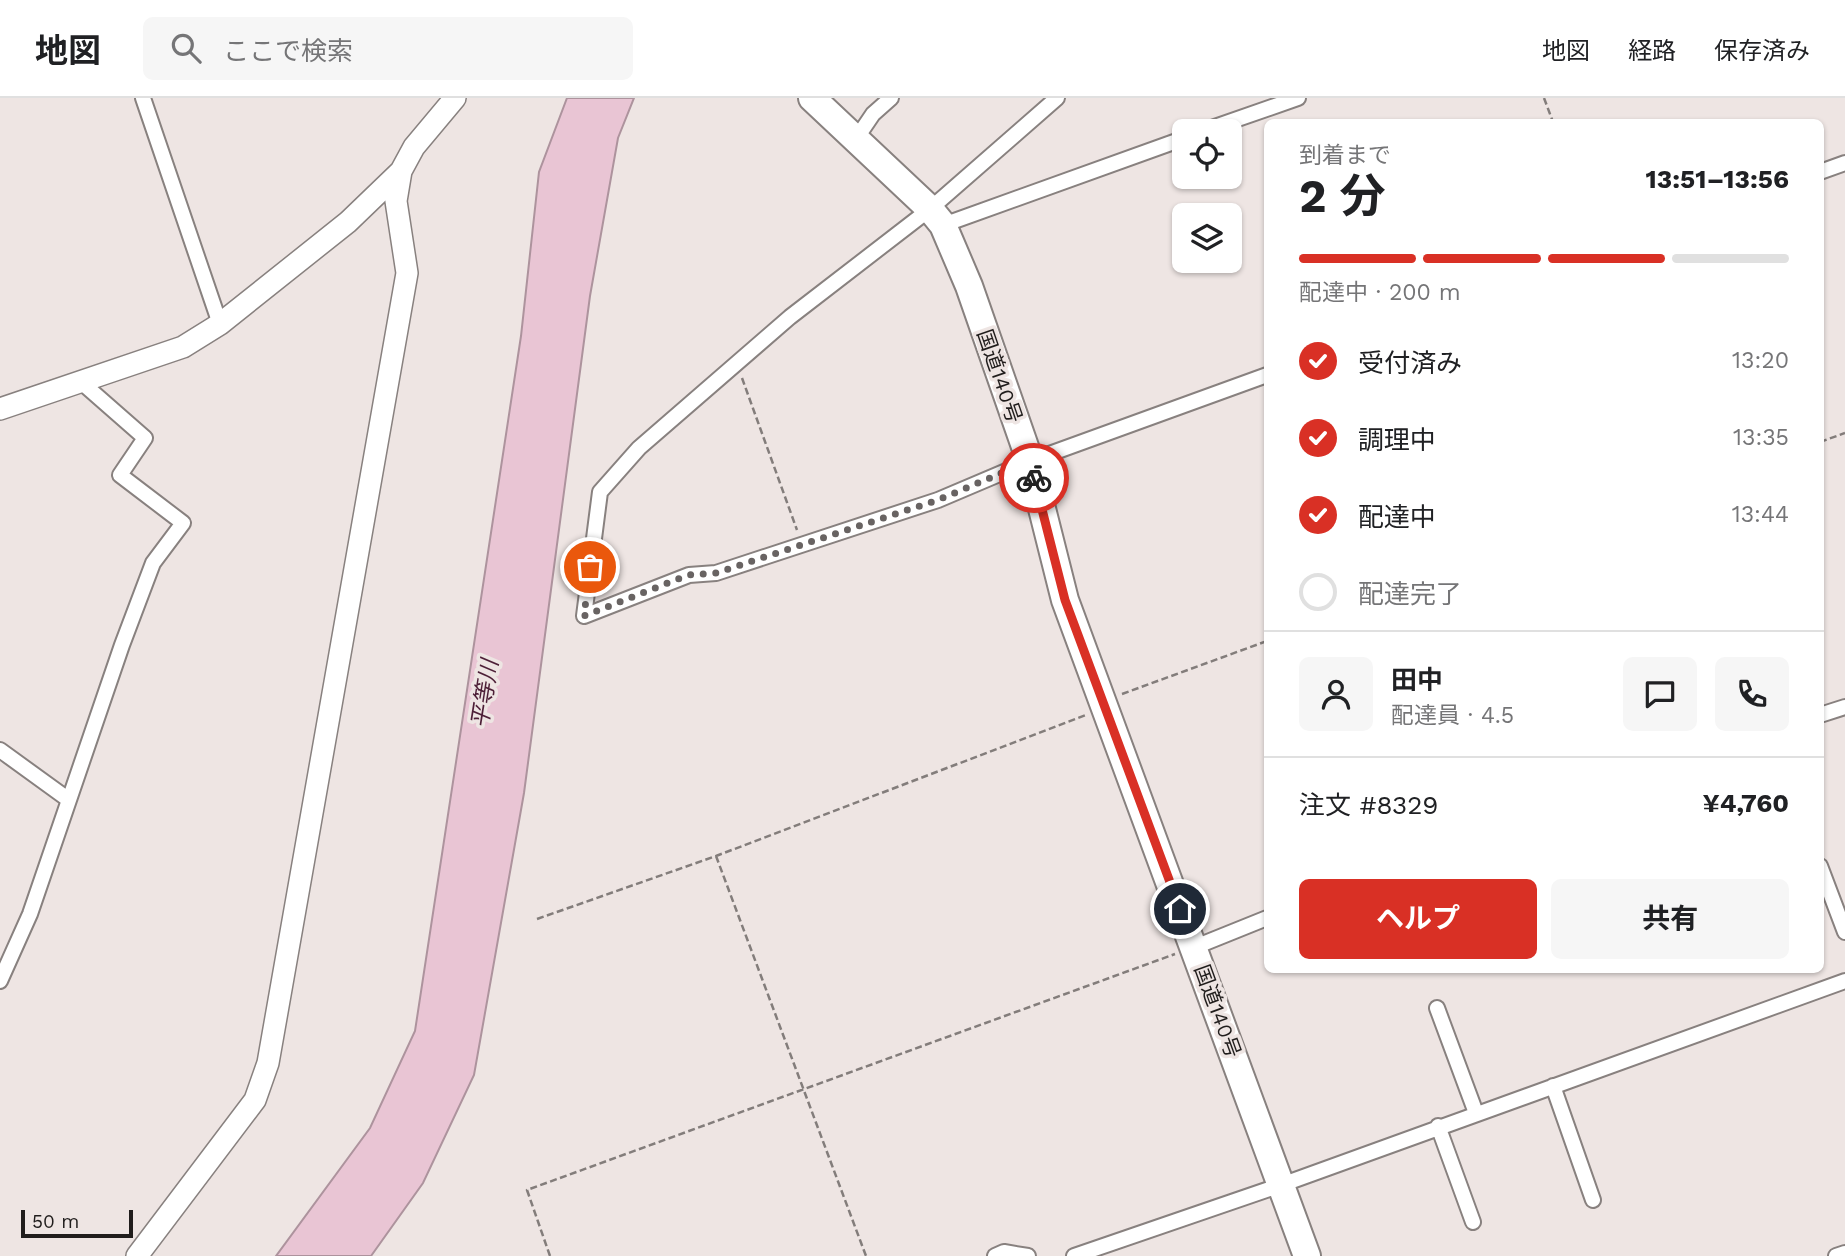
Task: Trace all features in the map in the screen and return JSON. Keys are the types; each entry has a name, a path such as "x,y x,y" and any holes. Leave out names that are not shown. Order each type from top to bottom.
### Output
{"highway":[{"name":"国道140号","path":"812,98 937,217 969,286 1030,461 1065,600 1307,1256"}],"street":[{"path":"143,98 220,324"},
{"path":"137,1256 255,1100 268,1063 407,273 396,201 401,171 414,146 454,98"},
{"path":"856,139 873,114 891,98"},
{"path":"1058,98 937,217 790,317 639,448 600,492 584,616 688,575 716,573 938,500 1030,461 1264,376"},
{"path":"1238,119 1298,98"},
{"path":"937,217 1172,142"},
{"path":"1824,171 1845,163"},
{"path":"0,409 183,347 220,324 348,222 401,171"},
{"path":"0,981 30,914 153,563 183,523 120,475 145,438 80,381"},
{"path":"1824,714 1845,707"},
{"path":"0,750 69,800"},
{"path":"1824,877 1845,932"},
{"path":"1195,947 1264,919"},
{"path":"1074,1256 1281,1185 1476,1112 1845,981"},
{"path":"1437,1008 1476,1112"},
{"path":"1553,1086 1594,1199"},
{"path":"1438,1126 1473,1222"},
{"path":"995,1256 1004,1252 1028,1256"},
{"path":"1836,1256 1845,1252"}],"path":[{"path":"1544,98 1552,119"},
{"path":"737,363 802,543"},
{"path":"1824,441 1845,433"},
{"path":"537,919 716,856 1104,708 1124,693 1264,642"},
{"path":"716,856 866,1256"},
{"path":"550,1256 527,1190 1195,947"}],"water":[{"name":"平等川","path":"567,98 634,98 618,138 590,296 524,793 474,1075 423,1183 371,1256 276,1256 370,1128 415,1031 521,336 539,172"}],"way so far":[{"path":"590,567 584,616 688,575 716,573 938,500 1030,461 1034,478"}],"route":[{"path":"1034,478 1065,600 1180,909"}]}
